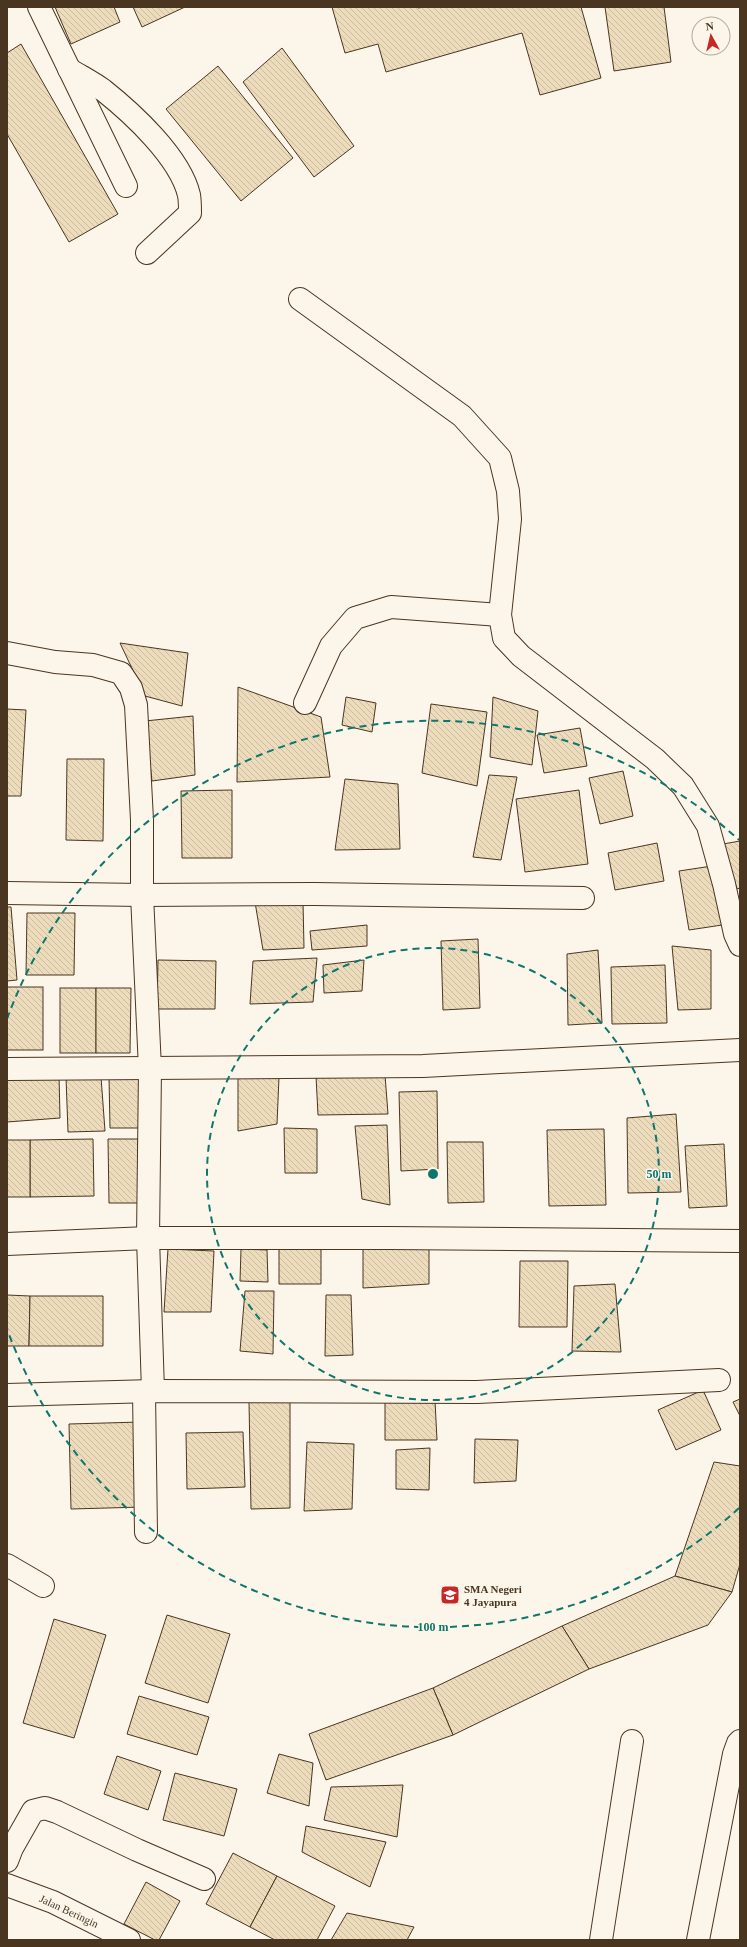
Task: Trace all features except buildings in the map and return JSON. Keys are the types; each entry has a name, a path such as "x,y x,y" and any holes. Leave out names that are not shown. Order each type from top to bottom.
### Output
{"street":[{"path":"38,7 126,186"},
{"path":"69,69 102,89 149,132 167,152 189,195 190,213 147,253"},
{"path":"300,300 462,416 500,458 508,490 510,519 500,615 504,638 521,656 655,759 683,786 708,826 736,934 740,944"},
{"path":"305,704 331,646 355,618 391,607 500,615"},
{"path":"7,653 55,662 93,665 121,673 131,688 136,705 142,820 142,895 150,1069 148,1238 149,1391 146,1532"},
{"path":"7,893 142,895 315,894 584,898"},
{"path":"7,1070 423,1066 740,1050"},
{"path":"7,1244 148,1238 389,1238 740,1241"},
{"path":"7,1395 149,1391 477,1392 719,1380"},
{"path":"7,1565 44,1586"},
{"path":"601,1940 632,1741"},
{"path":"698,1940 734,1754 740,1741"},
{"path":"7,1861 12,1848 33,1812 45,1808 57,1812 136,1850 204,1879"},
{"name":"Jalan Beringin","path":"7,1885 53,1902 129,1940"}],"place":[{"name":"SMA Negeri 4 Jayapura","path":"450,1595"}]}
